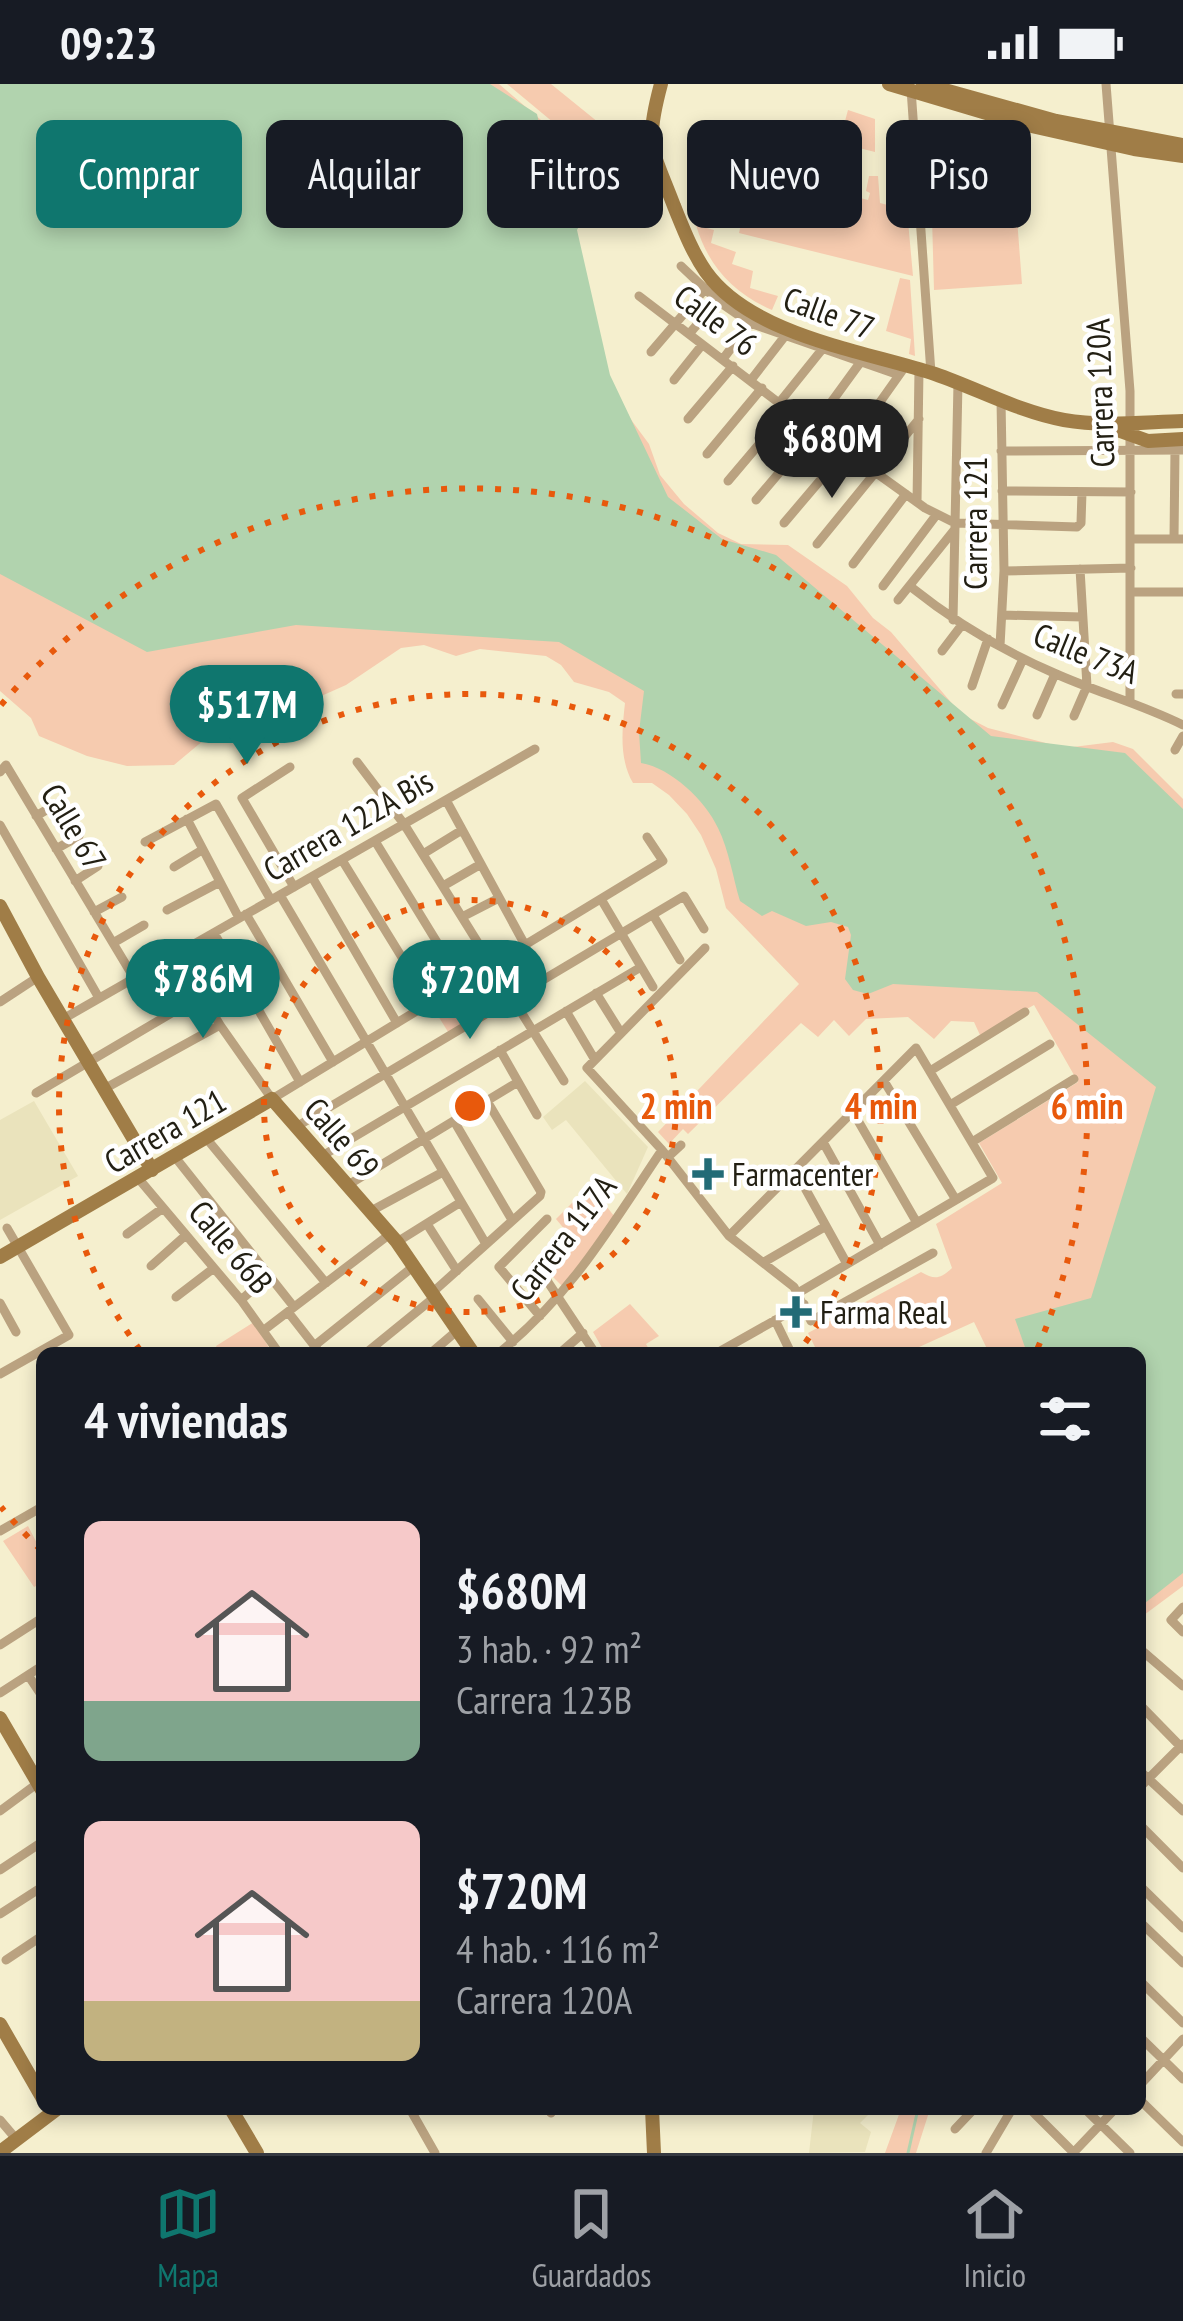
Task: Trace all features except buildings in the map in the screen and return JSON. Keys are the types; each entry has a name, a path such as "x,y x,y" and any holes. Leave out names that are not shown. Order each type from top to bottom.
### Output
{"street":[{"name":"Calle 77","path":"661,84 650,125 655,159 708,285 721,297 862,359 958,383 1049,417 1099,424 1180,446"},
{"path":"889,84 915,87 996,118 1183,145"},
{"name":"Carrera 120A","path":"1106,84 1131,436 1130,700"},
{"path":"915,87 916,502"},
{"path":"1110,138 1183,157"},
{"path":"651,352 708,285 681,266"},
{"name":"Calle 76","path":"640,296 784,406 955,526 1077,527 1082,523 1082,491"},
{"path":"688,334 721,297 751,323 825,346 728,481"},
{"path":"688,419 751,323"},
{"path":"751,380 784,336"},
{"path":"674,380 702,344"},
{"path":"756,500 816,428 862,359"},
{"path":"784,523 913,371"},
{"path":"942,651 957,623 958,383"},
{"path":"706,454 762,388"},
{"name":"Carrera 121","path":"1000,646 1004,571 1001,399"},
{"path":"817,544 919,418"},
{"path":"1070,452 1072,422"},
{"name":"Calle 77","path":"1131,436 1183,422"},
{"path":"1001,452 1070,452 1131,436"},
{"path":"1131,539 1179,539 1180,446"},
{"path":"1002,490 1131,492"},
{"path":"853,564 906,494"},
{"path":"883,586 938,514"},
{"path":"898,600 955,526"},
{"path":"1004,571 1131,568"},
{"path":"1074,716 1087,686 1081,569"},
{"name":"Calle 73A","path":"911,587 957,623 1023,659 1183,725"},
{"path":"1131,592 1183,592"},
{"path":"1002,615 1082,617"},
{"name":"Carrera 121","path":"972,686 988,638"},
{"path":"1001,705 1023,659"},
{"path":"1037,715 1054,674"},
{"path":"1175,750 1183,736"},
{"name":"Carrera 122A Bis","path":"62,1019 536,749"},
{"path":"357,762 404,824 563,1081"},
{"path":"290,767 242,798 294,887"},
{"name":"Calle 67","path":"3,769 134,978"},
{"path":"446,800 525,945"},
{"path":"36,816 60,802"},
{"path":"145,842 216,804 486,1244"},
{"path":"152,819 161,833"},
{"path":"187,820 220,882 333,1062"},
{"path":"0,825 99,998"},
{"path":"423,854 463,830"},
{"path":"56,849 79,836"},
{"name":"Carrera 121","path":"0,1257 272,1099 663,861 646,837"},
{"path":"375,841 463,983"},
{"path":"173,867 202,850"},
{"path":"342,860 430,1003"},
{"path":"443,886 481,865"},
{"path":"75,881 98,866"},
{"path":"312,877 397,1023"},
{"path":"167,910 220,882"},
{"path":"296,1126 684,896 704,929"},
{"path":"94,912 122,897"},
{"path":"462,917 499,898"},
{"path":"602,899 653,987"},
{"name":"Calle 66B","path":"0,906 104,1089 163,1208 275,1347"},
{"path":"653,915 680,960"},
{"path":"113,943 144,925"},
{"path":"214,932 300,1082"},
{"path":"591,1064 705,948"},
{"name":"Calle 69","path":"177,954 272,1099 394,1238 470,1347"},
{"path":"322,1156 641,967"},
{"path":"0,1002 38,977"},
{"path":"596,993 621,1033"},
{"path":"36,1093 202,995"},
{"path":"566,1011 591,1064 729,1236 801,1298 811,1321 933,1252"},
{"path":"930,1071 1025,1012"},
{"path":"104,1089 220,1025"},
{"path":"950,1105 1050,1044"},
{"path":"728,1347 775,1320 847,1264 993,1178 916,1048 729,1236"},
{"path":"500,1050 537,1115"},
{"path":"972,1142 1074,1079"},
{"path":"884,1081 956,1200"},
{"path":"348,1185 518,1082"},
{"path":"373,1347 538,1199 541,1192 488,1101"},
{"path":"853,1112 917,1223"},
{"path":"454,1121 512,1220"},
{"path":"206,1138 326,1283"},
{"path":"823,1142 880,1245"},
{"name":"Carrera 117A","path":"506,1347 559,1298 665,1154 681,1145"},
{"path":"175,1156 268,1276 316,1347"},
{"path":"795,1170 847,1264"},
{"path":"371,1211 443,1172"},
{"path":"264,1330 394,1238 461,1202"},
{"path":"127,1234 163,1208"},
{"path":"540,1316 499,1267 548,1219"},
{"path":"427,1224 457,1271"},
{"path":"764,1262 826,1226"},
{"path":"7,1228 69,1335 48,1347"},
{"path":"151,1266 186,1235"},
{"path":"536,1264 591,1347"},
{"path":"319,1347 415,1266"},
{"path":"176,1298 214,1268"},
{"path":"241,1300 268,1276"},
{"path":"478,1299 512,1342"},
{"path":"0,1304 16,1332"},
{"path":"775,1320 788,1347"},
{"path":"438,1347 459,1329"},
{"path":"567,1347 583,1333"},
{"path":"740,1340 743,1347"},
{"path":"0,1374 36,1354"},
{"path":"0,1531 36,1510"},
{"path":"1183,1607 1171,1620 1183,1632"},
{"path":"0,1645 36,1622"},
{"path":"1146,1653 1183,1686"},
{"path":"0,1694 36,1670"},
{"path":"28,1675 36,1687"},
{"path":"1146,1711 1182,1746 1146,1776"},
{"path":"0,1718 36,1776"},
{"path":"0,1758 16,1746"},
{"path":"1146,1781 1183,1811"},
{"path":"0,1811 36,1782"},
{"path":"1146,1832 1183,1868"},
{"path":"0,1870 36,1846"},
{"path":"0,1914 36,1891"},
{"path":"1146,1891 1181,1922"},
{"path":"1146,1928 1183,1964"},
{"path":"6,1960 36,1940"},
{"path":"1146,1987 1183,2024"},
{"path":"1,2027 36,2087"},
{"path":"1146,2077 1183,2039"},
{"path":"1146,2043 1183,2079"},
{"path":"1146,2106 1183,2142"},
{"path":"0,2152 47,2115"},
{"path":"235,2115 257,2153"},
{"path":"413,2115 434,2153"},
{"path":"652,2115 654,2153"},
{"path":"955,2129 968,2115"},
{"path":"1002,2153 988,2150 1008,2115"},
{"path":"1036,2115 1074,2153 1109,2115"},
{"path":"1091,2115 1130,2153"},
{"path":"0,2120 17,2140"}],"shaded area":[{"path":"0,84 499,84 541,120 487,120 487,228 514,228 649,444 660,475 684,504 718,533 741,544 788,545 847,586 961,714 988,728 1065,748 1113,742 1133,749 1183,799 1183,1586 1146,1614 1146,1347 986,1347 974,1322 919,1347 815,1347 808,1333 921,1272 937,1277 952,1268 936,1224 1002,1183 979,1143 1078,1082 1034,1005 980,1035 974,1022 951,1021 934,1039 908,1017 866,1019 849,1036 834,1020 818,1037 801,1023 688,1134 683,1129 669,1144 658,1132 799,984 726,908 716,869 687,814 652,783 633,783 624,754 625,703 609,692 574,682 561,665 546,656 480,649 456,656 424,645 401,648 346,685 292,709 204,740 174,765 127,766 87,756 39,736 31,718 0,691"},
{"path":"0,84 490,84 537,114 538,120 487,120 487,228 578,228 610,375 668,497 722,539 776,555 991,736 1125,753 1183,809 1183,1573 1146,1602 1146,1347 1025,1347 1015,1319 1091,1298 1156,1087 1037,992 893,984 868,994 853,990 845,979 848,927 831,922 806,926 772,911 762,916 740,901 722,837 705,807 675,778 641,763 644,691 559,642 296,625 147,652 0,574"},
{"path":"507,84 551,84 595,120 550,120"},
{"path":"848,110 875,119 875,152 862,149 862,120 845,120"},
{"path":"869,176 878,176 886,228 909,228 913,276 739,233 740,228 862,228 862,198 868,200"},
{"path":"697,228 714,230 711,243 736,252 732,264 753,271 750,288 778,296 772,310 745,295 707,253"},
{"path":"932,228 1018,228 1022,284 934,290"},
{"path":"900,278 910,280 915,356 909,354 911,339 886,331"},
{"path":"462,983 482,1016 450,1035 430,1003"},
{"path":"585,1081 648,1147 627,1194 566,1120 552,1130 543,1117"},
{"path":"34,1101 78,1176 0,1220 0,1120"},
{"path":"590,1185 614,1216 563,1287 540,1264 571,1237 556,1219"},
{"path":"630,1304 659,1336 648,1347 602,1347 593,1332"},
{"path":"254,1322 269,1347 216,1347"},
{"path":"28,1526 36,1541 36,1586 34,1587 3,1541"},
{"path":"813,2115 868,2115 860,2123 871,2132 865,2152 809,2153"},
{"path":"899,2115 928,2115 916,2153 885,2153"}],"waterway":[{"path":"908,2153 917,2115"}],"place":[{"name":"Farmacenter","path":"708,1174"},
{"name":"Farma Real","path":"796,1312"}]}
